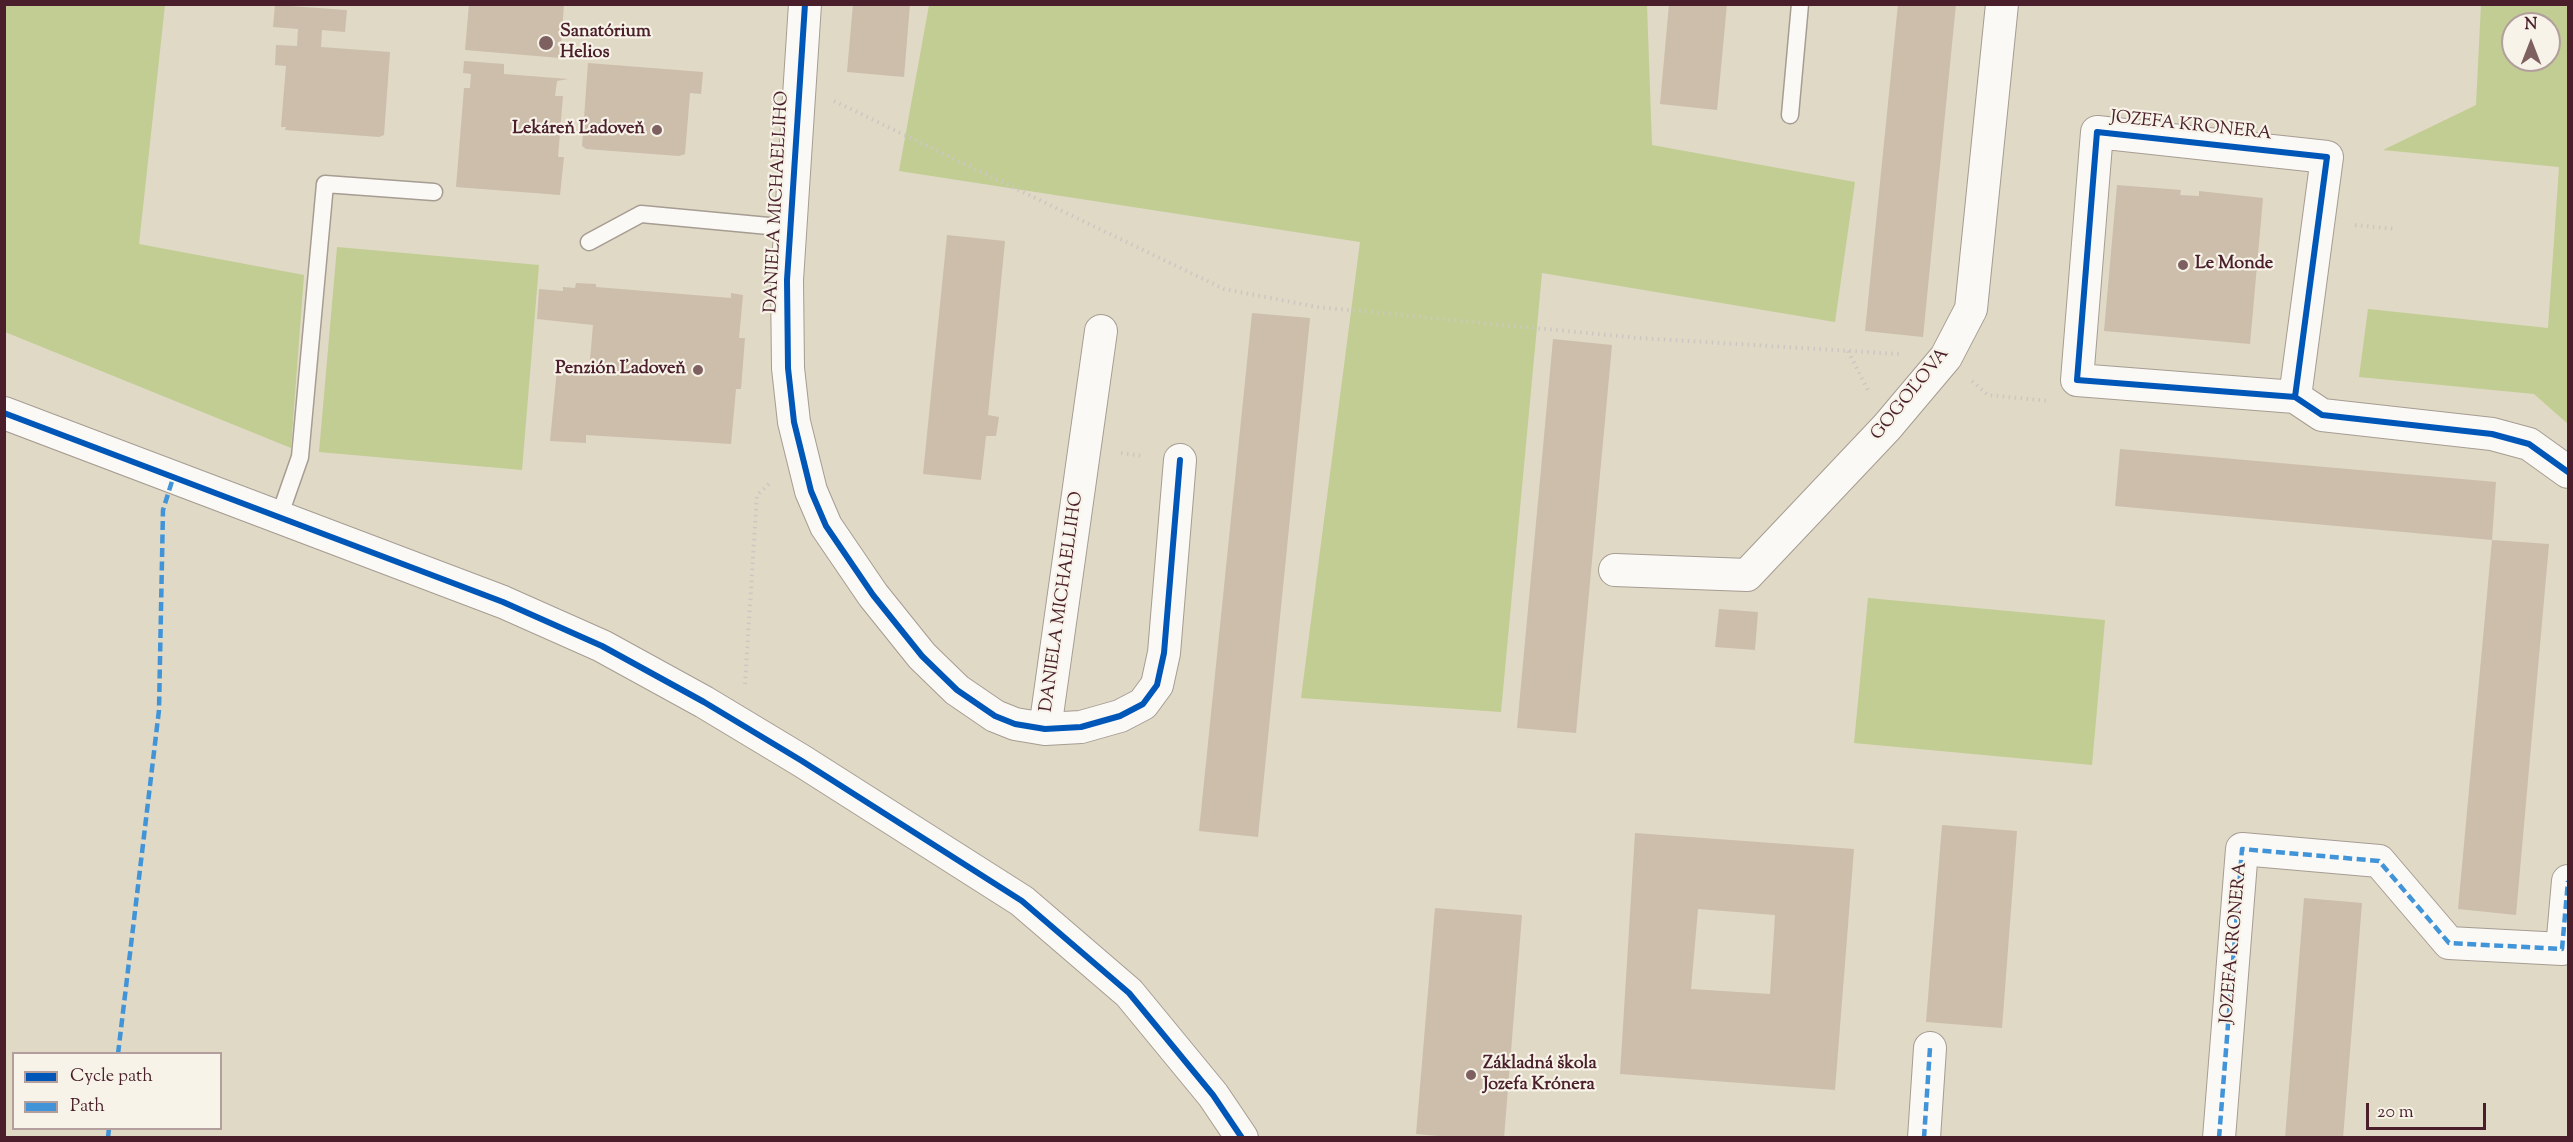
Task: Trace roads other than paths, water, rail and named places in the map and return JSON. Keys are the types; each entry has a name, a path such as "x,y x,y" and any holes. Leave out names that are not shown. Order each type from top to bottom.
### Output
{"street":[{"name":"DANIELA MICHAELLIHO","path":"805,4 787,280 788,368 794,422 811,491 826,526 867,587 922,656 957,690 995,716 1015,724 1044,729 1081,727 1120,716 1143,704 1157,685 1164,653 1180,460"},
{"name":"GOGOĽOVA","path":"1615,570 1748,575 1887,427 1946,357 1971,309 2002,4"},
{"name":"JOZEFA KRONERA","path":"2295,397 2327,157 2097,132 2077,380 2295,397 2322,415 2492,434 2529,444 2568,472"},
{"name":"DANIELA MICHAELLIHO","path":"1044,729 1101,331"},
{"path":"4,413 503,602 602,646 704,702 802,761 1022,901 1129,993 1213,1095 1242,1137"},
{"name":"JOZEFA KRONERA","path":"2219,1137 2242,849 2379,861 2449,943 2562,949 2568,881"},
{"path":"1924,1137 1930,1048"}],"lane":[{"path":"1790,115 1800,4"},
{"path":"279,517 300,457 325,184 434,192"},
{"path":"589,242 640,214 790,228"}],"place":[{"name":"Sanatórium Helios","path":"546,43"},
{"name":"Lekáreň Ľadoveň","path":"657,130"},
{"name":"Le Monde","path":"2183,265"},
{"name":"Penzión Ľadoveň","path":"698,370"},
{"name":"Základná škola Jozefa Krónera","path":"1471,1075"}]}
